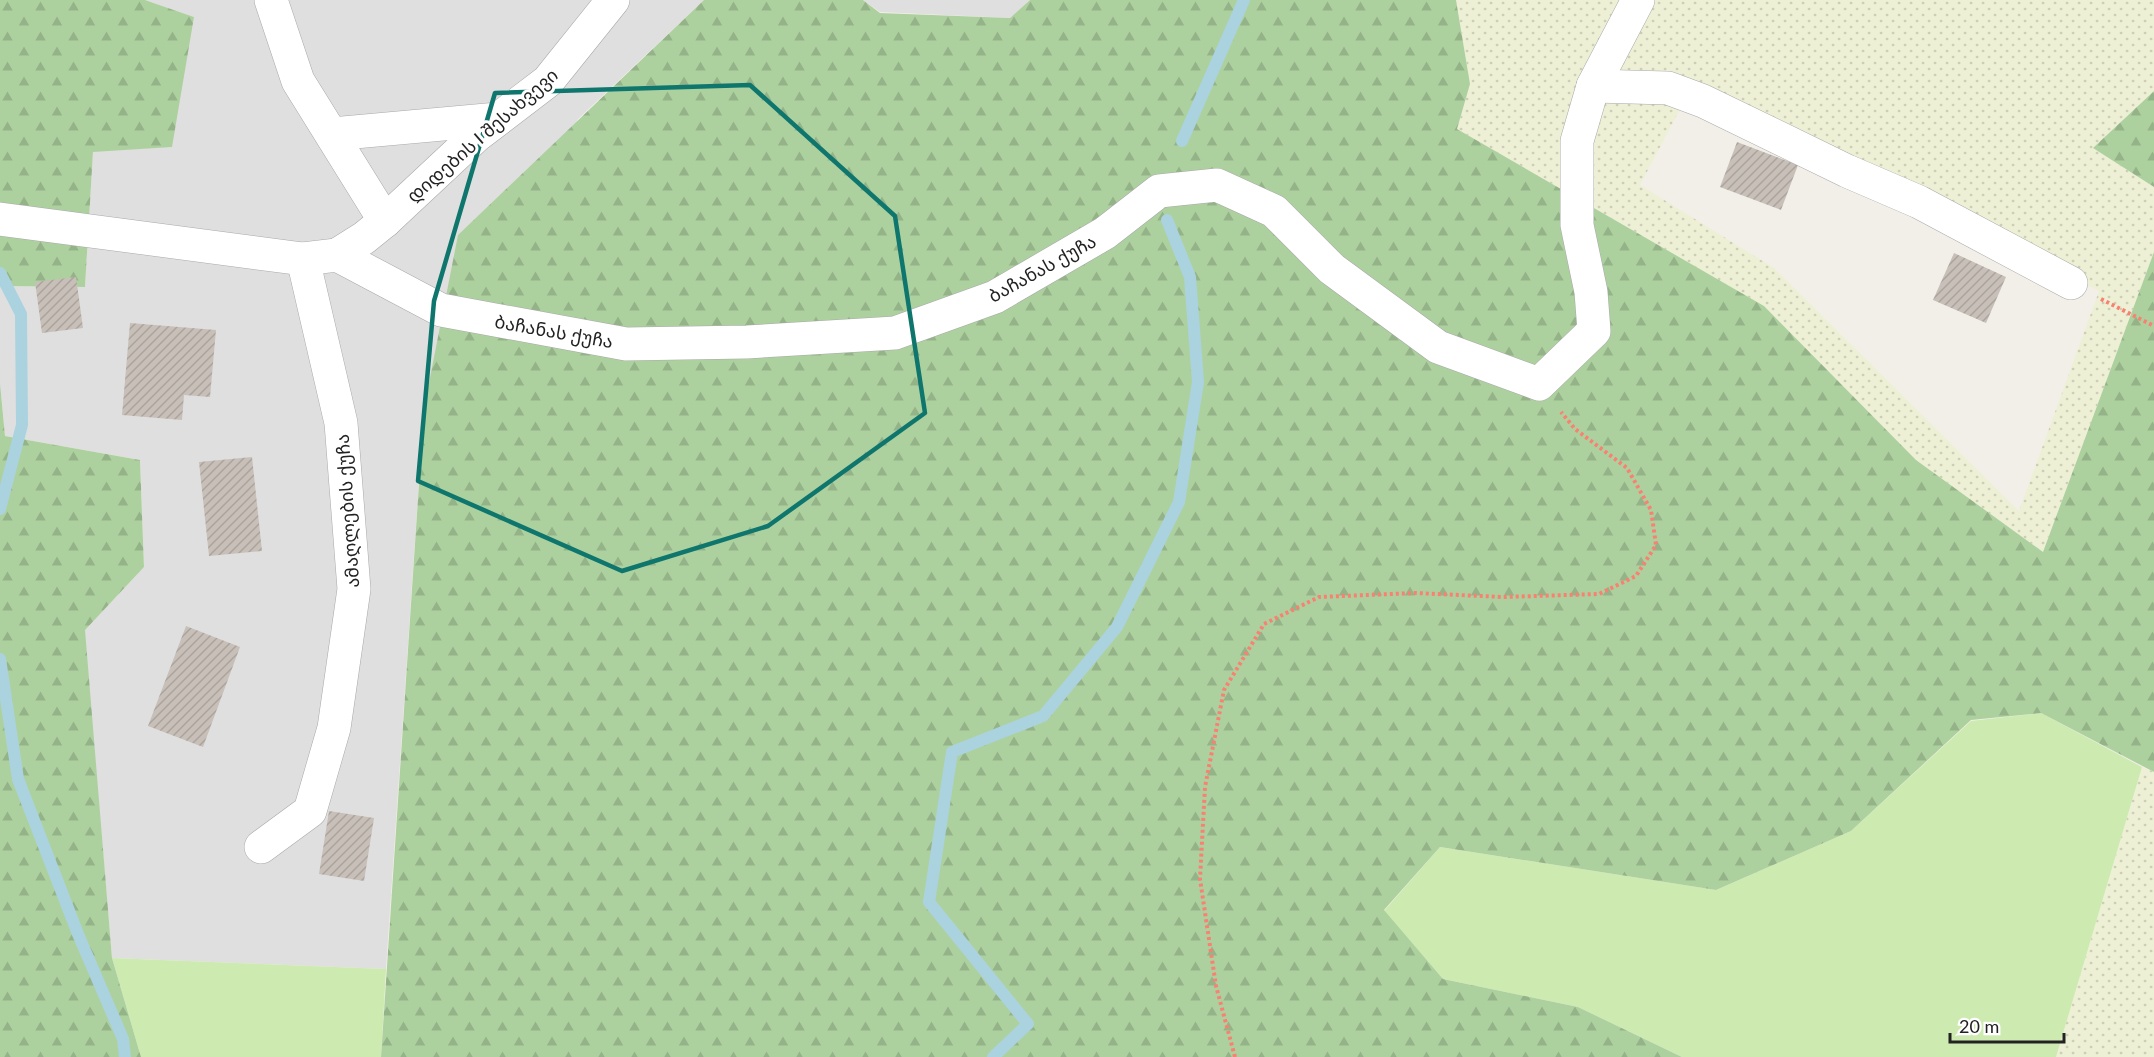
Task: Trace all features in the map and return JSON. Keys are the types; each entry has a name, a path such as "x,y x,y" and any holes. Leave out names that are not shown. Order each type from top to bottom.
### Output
{"street":[{"path":"271,0 298,81 385,221"},
{"name":"დიდების I შესახვევი","path":"337,255 385,221 476,136 548,81 613,0"},
{"path":"1539,384 1594,331 1591,292 1577,225 1577,141 1593,86 1638,0"},
{"path":"1593,86 1668,88 1703,101 1848,171 1919,202 2071,284"},
{"path":"332,134 498,119"},
{"name":"ბაჩანას ქუჩა","path":"337,255 441,310 626,344 747,342 896,333 995,297 1105,233 1159,191 1217,185 1274,211 1332,269 1438,347 1539,384"},
{"path":"0,219 303,259 337,255"},
{"name":"ამაღლების ქუჩა","path":"261,847 309,812 334,728 354,589 341,423 303,259"}],"path":[{"path":"2071,284 2154,326"},
{"path":"1235,1057 1216,986 1200,879 1205,787 1224,690 1263,624 1320,597 1415,593 1503,597 1599,594 1636,576 1656,545 1651,510 1627,468 1575,429 1539,384"}],"highlighted area":[{"path":"750,85 895,216 925,413 768,526 622,571 418,481 434,301 495,93"}],"shaded area":[{"path":"145,0 704,0 578,119 424,408 386,969 112,958 84,630 144,567 140,460 5,436 0,383 0,286 85,287 93,151 194,17"},
{"path":"863,0 1030,0 1010,18 880,12"}],"green space":[{"path":"0,0 145,0 194,17 172,147 93,152 85,287 0,286"},
{"path":"704,0 863,0 880,13 1010,18 1030,0 1456,0 1470,84 1457,129 1764,306 1916,460 2043,552 2154,252 2154,772 2041,713 1971,720 1851,831 1716,890 1440,847 1384,910 1443,979 1578,1007 1682,1057 381,1057 424,408 458,235"},
{"path":"1456,0 2154,0 2154,91 2093,148 2154,187 2154,252 2043,552 1916,460 1764,306 1457,129 1470,84","holes":["1688,94 2099,291 2019,511 1774,268 1640,185"]},
{"path":"2154,91 2154,187 2093,148"},
{"path":"0,383 5,436 140,460 144,567 85,630 112,958 141,1057 0,1057"},
{"path":"2041,713 2142,767 2056,1057 1682,1057 1578,1007 1443,979 1384,911 1440,847 1716,890 1851,831 1971,721"},
{"path":"2142,767 2154,772 2154,1057 2056,1057"},
{"path":"112,958 386,969 381,1057 141,1057"}],"building":[{"path":"1737,142 1798,165 1781,210 1720,187"},
{"path":"1954,253 2006,277 1986,323 1933,300"},
{"path":"76,277 83,328 42,333 35,282"},
{"path":"130,323 216,330 210,397 184,395 182,420 122,415"},
{"path":"252,457 262,551 209,556 199,462"},
{"path":"186,626 240,647 203,747 148,726"},
{"path":"329,811 374,818 364,881 319,874"}],"waterway":[{"path":"1182,141 1244,0"},
{"path":"993,1057 1028,1024 929,902 952,752 1043,716 1117,627 1179,502 1198,382 1190,277 1167,220"},
{"path":"0,273 21,314 22,425 0,509"},
{"path":"0,659 18,779 78,934 123,1039 125,1057"}]}
